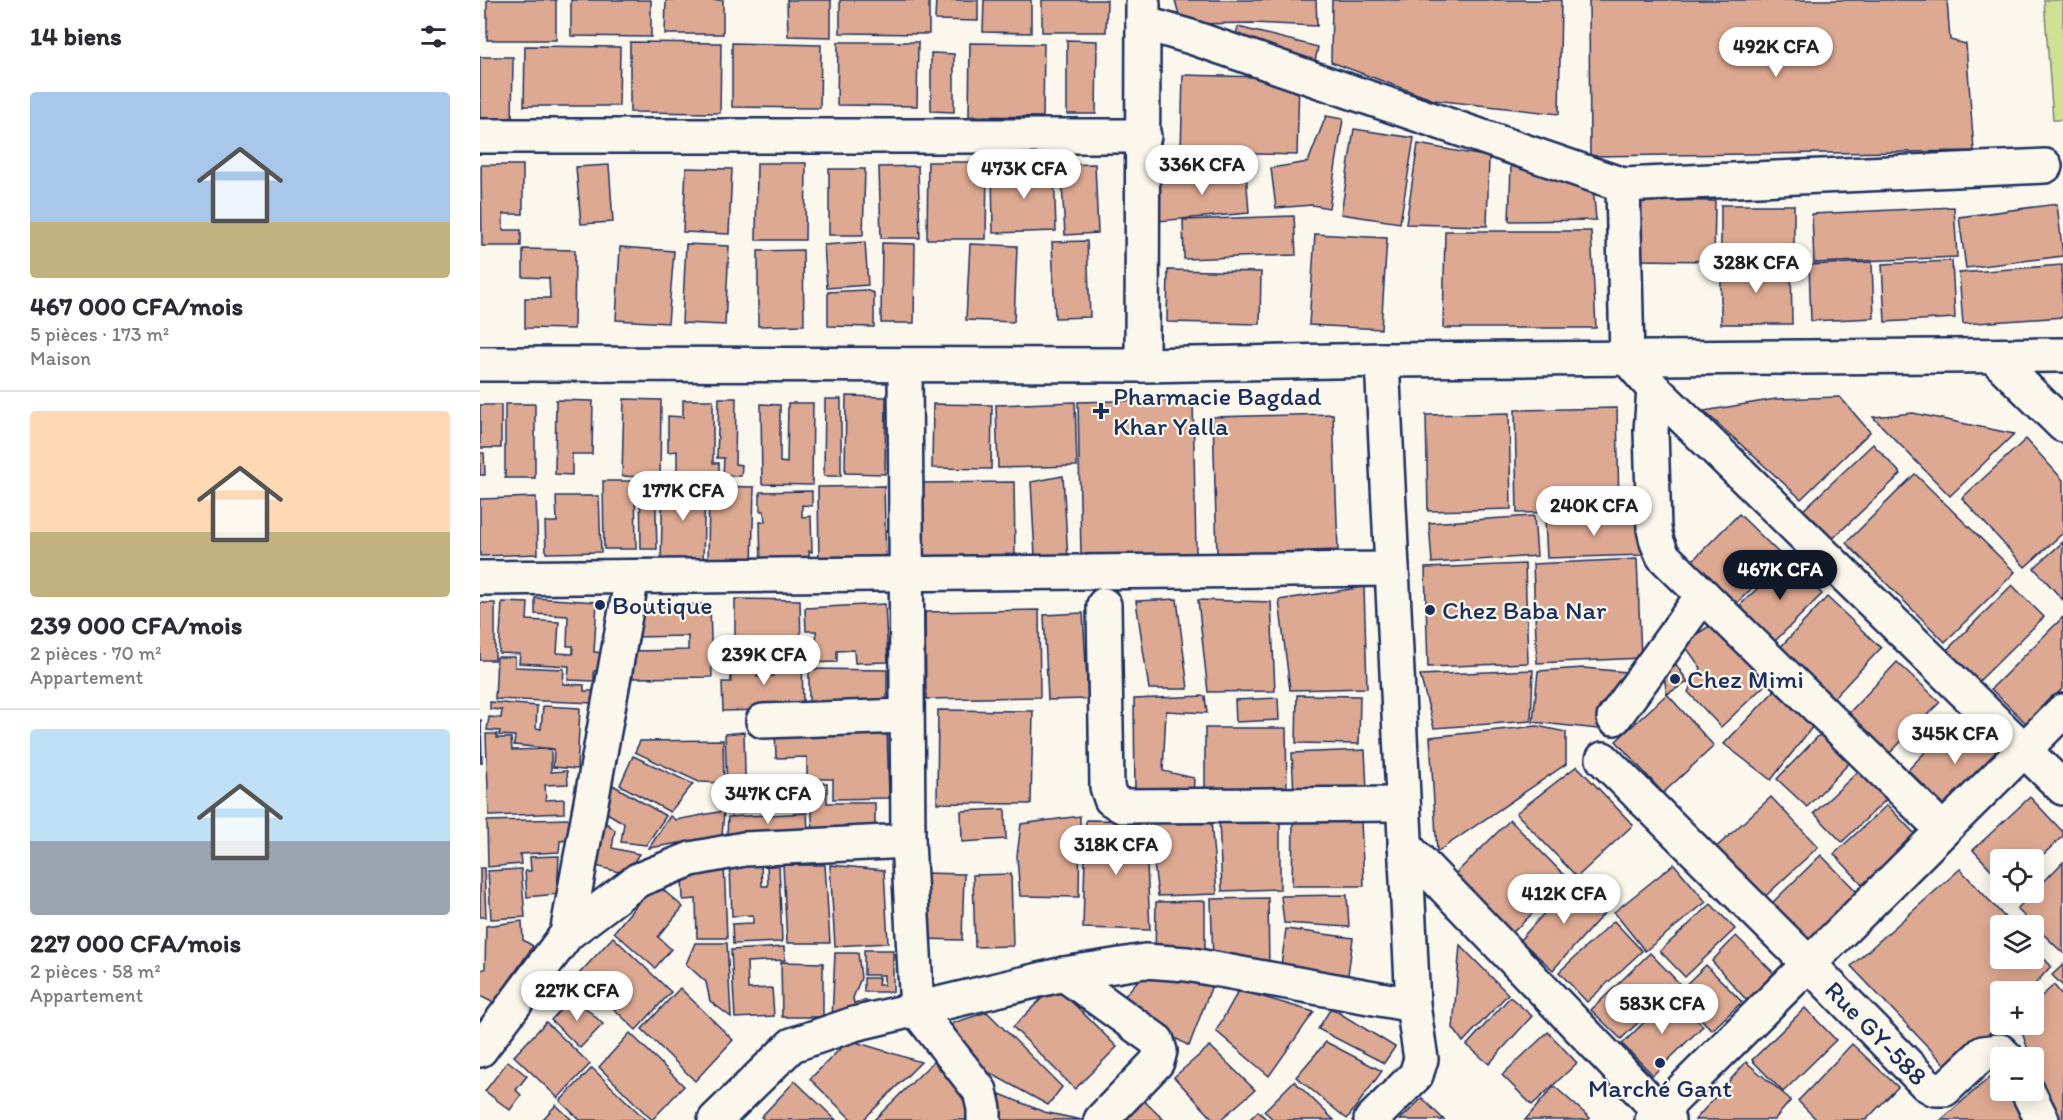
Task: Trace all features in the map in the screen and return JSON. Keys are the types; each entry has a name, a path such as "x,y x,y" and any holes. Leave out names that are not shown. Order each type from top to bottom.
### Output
{"street":[{"path":"1142,365 1143,12 1191,37 1623,185 2045,166"},
{"path":"480,136 1144,136"},
{"path":"1623,185 1627,358 1654,389 2063,788"},
{"path":"480,364 1142,365 1382,360 2063,355"},
{"path":"1993,356 2063,425"},
{"path":"1371,1120 1416,1074 1421,1059 1413,1005 1382,360"},
{"path":"905,365 908,841 917,1010 980,1091 984,1120"},
{"path":"1654,389 1651,431 1654,529 1663,556 1942,830"},
{"path":"480,578 1392,569"},
{"path":"567,934 632,577"},
{"path":"1614,718 1703,595"},
{"path":"1104,605 1107,787 1111,799 1122,806 1403,804"},
{"path":"1405,846 1660,1117 1808,963 2063,711"},
{"path":"763,721 906,716"},
{"path":"1603,759 1808,963"},
{"path":"480,1050 567,934 638,880 691,859 744,849 908,841"},
{"path":"715,1120 792,1045 854,1024 1064,974 1145,961 1187,964 1413,1005"},
{"name":"Rue GY-588","path":"1808,963 1926,1084 1935,1089 1945,1089 1983,1053 1990,1052"},
{"path":"1064,974 1157,1041 1160,1052 1157,1062 1101,1120"},
{"path":"2032,1101 2042,1120"}],"green space":[{"path":"2044,0 2063,0 2063,120 2053,120"}],"building":[{"path":"487,0 556,0 556,40 487,40"},
{"path":"571,0 651,0 651,37 571,36"},
{"path":"666,0 723,0 723,34 665,34"},
{"path":"787,0 831,0 831,37 788,36"},
{"path":"840,0 929,0 929,34 840,33"},
{"path":"936,0 978,0 978,21 935,20"},
{"path":"984,0 1031,0 1031,33 983,32"},
{"path":"1042,0 1107,0 1106,32 1042,32"},
{"path":"1175,0 1316,0 1317,26 1253,23 1190,24 1179,15"},
{"path":"1332,0 1561,0 1559,114 1434,100 1331,62"},
{"path":"1589,0 1947,0 1950,40 1966,44 1974,151 1590,156"},
{"path":"1238,27 1318,47 1315,61 1234,42"},
{"path":"1067,40 1097,41 1096,114 1067,114"},
{"path":"630,42 721,43 720,113 630,112"},
{"path":"838,42 918,42 917,106 837,105"},
{"path":"732,43 821,45 820,108 732,107"},
{"path":"970,43 1044,44 1043,117 969,116"},
{"path":"525,46 620,47 619,106 524,106"},
{"path":"931,53 954,54 954,112 931,111"},
{"path":"480,57 513,57 512,122 480,122"},
{"path":"1183,75 1299,78 1297,155 1181,152"},
{"path":"1326,116 1343,119 1329,208 1312,205 1276,208 1271,168 1308,162"},
{"path":"1354,129 1414,138 1400,223 1341,214"},
{"path":"1418,144 1489,157 1487,226 1406,224"},
{"path":"928,162 987,162 986,239 927,239"},
{"path":"757,163 806,163 805,240 756,240"},
{"path":"1095,164 1098,233 1065,235 1061,165"},
{"path":"481,165 523,165 523,214 503,214 503,230 521,230 521,246 482,246"},
{"path":"609,165 613,222 581,224 576,167"},
{"path":"918,166 920,238 881,238 879,167"},
{"path":"1511,166 1593,186 1596,220 1509,221"},
{"path":"1054,167 1056,231 993,233 992,169"},
{"path":"686,168 732,169 729,234 683,232"},
{"path":"829,169 865,169 863,235 829,235"},
{"path":"1246,172 1249,213 1158,221 1154,180"},
{"path":"1635,200 1715,201 1714,261 1634,260"},
{"path":"2057,204 2063,256 1966,268 1959,217"},
{"path":"1721,205 1794,205 1794,260 1721,259"},
{"path":"1954,207 1957,257 1814,263 1812,214"},
{"path":"1294,216 1296,255 1184,259 1183,220"},
{"path":"1445,231 1591,231 1596,328 1443,328"},
{"path":"1315,234 1387,238 1381,329 1309,325"},
{"path":"1087,241 1090,317 1055,318 1052,242"},
{"path":"865,242 868,285 827,288 824,245"},
{"path":"882,243 915,244 914,323 881,323"},
{"path":"686,244 729,246 725,325 682,323"},
{"path":"970,244 1017,246 1014,322 966,320"},
{"path":"620,247 674,251 668,323 616,320"},
{"path":"523,249 575,250 574,329 525,328 525,298 550,298 549,278 523,277"},
{"path":"803,250 804,325 758,326 758,251"},
{"path":"1952,261 1955,318 1885,322 1882,264"},
{"path":"1872,262 1874,318 1811,321 1809,265"},
{"path":"1721,264 1791,264 1792,324 1721,324"},
{"path":"2062,265 2063,317 1963,324 1959,273"},
{"path":"1168,270 1261,272 1260,324 1167,322"},
{"path":"865,290 874,293 874,327 828,326 828,292"},
{"path":"846,396 886,397 885,474 845,473"},
{"path":"1840,397 1870,432 1801,499 1704,411 1776,399"},
{"path":"719,398 736,398 735,464 742,465 741,476 723,476 724,458 717,458"},
{"path":"624,399 661,400 660,478 622,476"},
{"path":"825,399 841,399 841,476 824,476"},
{"path":"1193,399 1196,553 1081,556 1078,402"},
{"path":"556,400 593,401 592,454 572,454 572,475 555,474"},
{"path":"683,400 713,400 713,463 719,463 719,473 677,472 677,451 668,452 668,416 683,417"},
{"path":"1075,402 1077,466 998,468 996,405"},
{"path":"788,403 813,403 812,485 762,484 761,404 780,405 780,462 787,463"},
{"path":"505,404 535,404 535,478 505,478"},
{"path":"933,404 992,405 991,469 932,468"},
{"path":"480,405 501,405 501,448 480,448"},
{"path":"1617,408 1619,511 1517,513 1515,410"},
{"path":"1509,413 1511,509 1428,511 1426,415"},
{"path":"1913,413 2014,434 1950,496 1873,417"},
{"path":"1333,414 1338,550 1217,554 1213,417"},
{"path":"2026,439 2063,480 2063,533 2025,567 1962,498"},
{"path":"1873,444 1901,474 1827,544 1799,514"},
{"path":"480,453 484,453 485,475 480,475"},
{"path":"1915,474 2015,572 1945,642 1846,543"},
{"path":"686,475 705,475 703,565 661,564 663,476 677,476 677,495 686,495"},
{"path":"1063,476 1068,559 1035,556 1031,482"},
{"path":"603,481 635,481 636,549 604,549"},
{"path":"640,482 655,482 657,549 641,549"},
{"path":"1014,482 1015,555 918,556 918,483"},
{"path":"709,486 754,487 752,565 708,564"},
{"path":"884,486 886,564 819,564 818,487"},
{"path":"812,491 812,506 802,505 802,517 811,516 812,552 809,551 809,567 761,567 760,522 765,522 764,511 760,511 760,492"},
{"path":"556,496 599,496 601,552 546,553 545,522 557,522"},
{"path":"536,497 538,554 480,556 480,499"},
{"path":"1739,514 1783,557 1735,605 1691,562"},
{"path":"1534,516 1537,556 1432,563 1429,523"},
{"path":"1640,516 1642,555 1547,558 1545,519"},
{"path":"2063,542 2063,600 2034,568"},
{"path":"1637,559 1641,658 1537,663 1533,564"},
{"path":"1787,560 1822,594 1773,643 1738,607"},
{"path":"1525,564 1528,663 1428,667 1425,568"},
{"path":"2012,585 2044,617 1973,687 1941,656"},
{"path":"1364,587 1367,688 1290,690 1279,600"},
{"path":"1827,597 1881,648 1830,702 1776,652"},
{"path":"535,598 597,602 594,652 605,653 605,671 594,671 594,681 568,680 569,666 519,663 520,654 499,653 502,602 528,603 527,620 559,622 557,653 573,654 573,646 567,646 568,616 535,614"},
{"path":"735,599 800,600 801,651 735,650"},
{"path":"1177,599 1188,689 1149,689 1136,601"},
{"path":"1198,600 1271,602 1275,691 1208,692"},
{"path":"480,603 495,603 495,660 480,660"},
{"path":"710,604 712,677 633,678 632,651 688,650 688,636 634,637 634,606"},
{"path":"885,604 888,662 855,663 854,650 837,651 837,662 807,663 806,649 817,648 816,631 806,631 805,608"},
{"path":"1039,610 1040,697 926,699 925,612"},
{"path":"1083,613 1088,699 1048,700 1044,615"},
{"path":"2063,617 2063,688 2027,724 1991,689"},
{"path":"1711,625 1767,683 1721,727 1688,692 1701,668 1683,643"},
{"path":"497,657 515,657 515,667 564,669 563,684 584,685 584,691 595,691 594,703 495,699"},
{"path":"772,657 802,657 803,709 723,711 722,682 731,682 730,659 757,659 757,677 773,676"},
{"path":"1897,662 1940,702 1889,754 1847,715"},
{"name":"Chez Mimi","path":"1675,663 1688,682 1667,694 1664,677"},
{"path":"1584,668 1637,673 1598,729 1533,722 1538,671"},
{"path":"809,669 887,670 887,706 809,706"},
{"path":"1533,670 1531,721 1434,728 1420,675"},
{"path":"1777,688 1813,726 1771,780 1724,744"},
{"path":"1667,694 1714,746 1663,793 1616,741"},
{"path":"1297,695 1360,696 1359,744 1296,743"},
{"path":"1205,696 1207,713 1166,711 1163,771 1194,778 1193,796 1135,793 1134,699"},
{"path":"1278,698 1279,720 1236,722 1235,700"},
{"path":"490,702 537,706 536,728 541,729 543,706 580,708 577,769 553,767 554,749 514,745 515,736 499,735 500,731 487,730 489,717 501,718 502,710 490,709"},
{"path":"938,710 1033,711 1031,804 937,803"},
{"path":"1959,717 2003,759 1952,813 1908,770"},
{"path":"481,720 482,763 480,763"},
{"path":"1537,726 1566,732 1566,764 1437,852 1430,737"},
{"path":"887,727 889,798 833,799 833,779 807,779 807,757 776,758 775,728"},
{"path":"1827,727 1857,755 1807,807 1777,779"},
{"path":"1205,728 1286,728 1287,797 1205,797"},
{"path":"744,732 746,812 728,814 725,734"},
{"path":"486,734 497,734 497,738 511,738 512,750 551,749 551,772 567,771 568,784 545,785 546,800 564,799 564,813 489,816"},
{"path":"723,740 724,783 699,782 635,752 640,741"},
{"path":"1365,750 1367,791 1294,795 1292,753"},
{"path":"633,756 693,784 670,812 620,785"},
{"path":"1577,766 1633,825 1577,877 1516,813"},
{"path":"1864,766 1891,795 1842,842 1814,813"},
{"path":"810,783 827,783 827,803 875,803 875,833 813,833"},
{"path":"611,784 666,816 646,845 621,842 624,823 600,809"},
{"path":"1771,797 1818,847 1757,904 1710,853"},
{"path":"2030,797 2063,832 2063,836 2044,854 2044,849 1990,849 1990,868 1973,850"},
{"path":"1887,805 1916,835 1863,885 1834,854"},
{"path":"1005,809 1006,839 962,842 961,811"},
{"path":"724,811 722,836 649,848 670,816 676,820"},
{"path":"807,813 808,832 727,836 728,817"},
{"path":"596,815 615,830 612,848 639,854 626,874 589,864"},
{"path":"1080,816 1079,897 1020,896 1017,856 1021,824"},
{"path":"1219,818 1280,820 1280,889 1222,891"},
{"path":"570,819 568,840 560,841 559,852 520,854 521,864 488,867 487,821"},
{"path":"1086,820 1145,821 1150,930 1083,928"},
{"path":"1211,820 1217,894 1158,896 1149,823"},
{"path":"1510,820 1568,879 1510,935 1452,877"},
{"path":"1361,821 1364,886 1292,886 1293,822"},
{"path":"1821,855 1862,897 1808,948 1768,907"},
{"path":"559,856 557,894 527,897 525,871 531,871 530,857"},
{"path":"2063,862 2063,953 2044,935 2044,915 2023,915 2017,909 2023,903 2044,903 2044,881"},
{"path":"724,864 727,938 697,938 696,899 683,900 682,878 693,878 693,865"},
{"path":"1674,864 1706,902 1645,951 1614,912"},
{"path":"761,865 762,886 768,886 767,866 779,865 782,942 733,944 732,924 753,923 753,915 732,916 730,867"},
{"path":"783,865 825,865 830,943 787,943"},
{"path":"830,865 884,870 888,943 835,946"},
{"path":"480,868 484,868 486,917 480,917"},
{"path":"521,869 525,917 491,919 488,871"},
{"path":"1960,869 2003,915 1990,915 1990,969 2044,969 2044,959 2051,966 2038,981 1990,981 1990,1033 1951,1071 1851,966"},
{"path":"663,873 670,880 662,889 683,907 658,937 671,949 655,968 614,932"},
{"path":"923,873 964,874 962,940 922,939"},
{"path":"1011,874 1013,946 975,947 973,875"},
{"path":"1574,880 1607,910 1553,970 1520,940"},
{"path":"1347,895 1349,927 1284,923 1281,896"},
{"path":"1268,898 1269,971 1213,962 1211,899"},
{"path":"1205,901 1205,959 1155,959 1156,902"},
{"path":"1711,904 1735,929 1685,977 1660,951"},
{"path":"522,921 523,940 533,946 494,1003 480,996 480,970 485,969 486,926"},
{"path":"1614,921 1642,951 1587,1002 1559,972"},
{"path":"1286,929 1353,938 1347,982 1280,973"},
{"path":"1736,936 1780,979 1749,1003 1712,961"},
{"path":"613,937 671,992 636,1030 578,975"},
{"path":"695,943 727,943 731,1017 710,1001 706,982 686,964"},
{"path":"1460,945 1508,994 1463,1042 1453,1028"},
{"path":"784,947 785,960 747,962 748,989 772,988 774,1016 735,1018 731,950"},
{"path":"864,950 893,950 893,992 864,992 864,978 879,978 878,985 884,985 884,975 864,975"},
{"path":"835,953 858,953 861,978 853,998 854,1003 866,1000 867,1008 832,1019"},
{"path":"1650,953 1679,983 1621,1039 1591,1010"},
{"path":"781,962 823,963 823,1017 782,1017"},
{"path":"1706,965 1742,1002 1712,1030 1676,994"},
{"path":"2063,965 2063,986 2052,975"},
{"path":"1146,971 1212,985 1189,1046 1117,1005"},
{"path":"1055,985 1117,1047 1075,1089 1013,1027"},
{"path":"2054,985 2063,996 2063,1120 2053,1120 2044,1094 2044,1047 2027,1047 2023,1035 2044,1035 2044,994"},
{"path":"680,988 733,1040 695,1081 642,1029"},
{"path":"1239,990 1314,1012 1269,1076 1216,1031"},
{"path":"1672,995 1703,1026 1653,1075 1622,1044"},
{"path":"573,996 603,1024 580,1048 551,1020"},
{"path":"1510,997 1532,1016 1489,1064 1467,1045"},
{"path":"1331,1008 1395,1047 1384,1063 1318,1029"},
{"path":"1805,1008 1836,1040 1783,1092 1752,1060"},
{"path":"987,1012 1062,1087 1048,1105 957,1055 953,1023"},
{"path":"546,1022 590,1064 558,1098 514,1056"},
{"path":"1548,1032 1577,1063 1532,1105 1502,1075"},
{"path":"630,1033 684,1086 652,1120 599,1067"},
{"path":"849,1040 921,1062 863,1120 852,1120 810,1079"},
{"path":"1326,1042 1382,1071 1347,1119 1296,1077"},
{"path":"1852,1044 1898,1087 1866,1120 1817,1120 1798,1101"},
{"path":"1210,1046 1255,1090 1220,1120 1214,1120 1174,1077"},
{"path":"508,1061 527,1076 516,1090 521,1095 510,1110 485,1091"},
{"path":"934,1061 967,1093 973,1120 874,1120"},
{"path":"1746,1062 1791,1100 1774,1120 1695,1120"},
{"path":"592,1068 646,1120 580,1120 560,1101"},
{"path":"1990,1077 1990,1101 2013,1101 2022,1120 1941,1120"},
{"path":"795,1081 836,1120 765,1120 761,1117"},
{"path":"1294,1081 1334,1120 1274,1120 1264,1111"},
{"path":"1554,1086 1590,1118 1588,1120 1525,1120"},
{"path":"1000,1094 1044,1112 1082,1120 999,1120"},
{"path":"1138,1095 1164,1120 1118,1120"},
{"path":"1422,1098 1444,1120 1400,1120"},
{"path":"556,1105 572,1120 542,1120"},
{"path":"1258,1111 1267,1120 1249,1120"}],"place":[{"name":"Pharmacie Bagdad Khar Yalla","path":"1101,411"},
{"name":"Boutique","path":"600,605"},
{"name":"Chez Baba Nar","path":"1430,610"},
{"name":"Chez Mimi","path":"1675,679"},
{"name":"Marché Gant","path":"1660,1063"}]}
